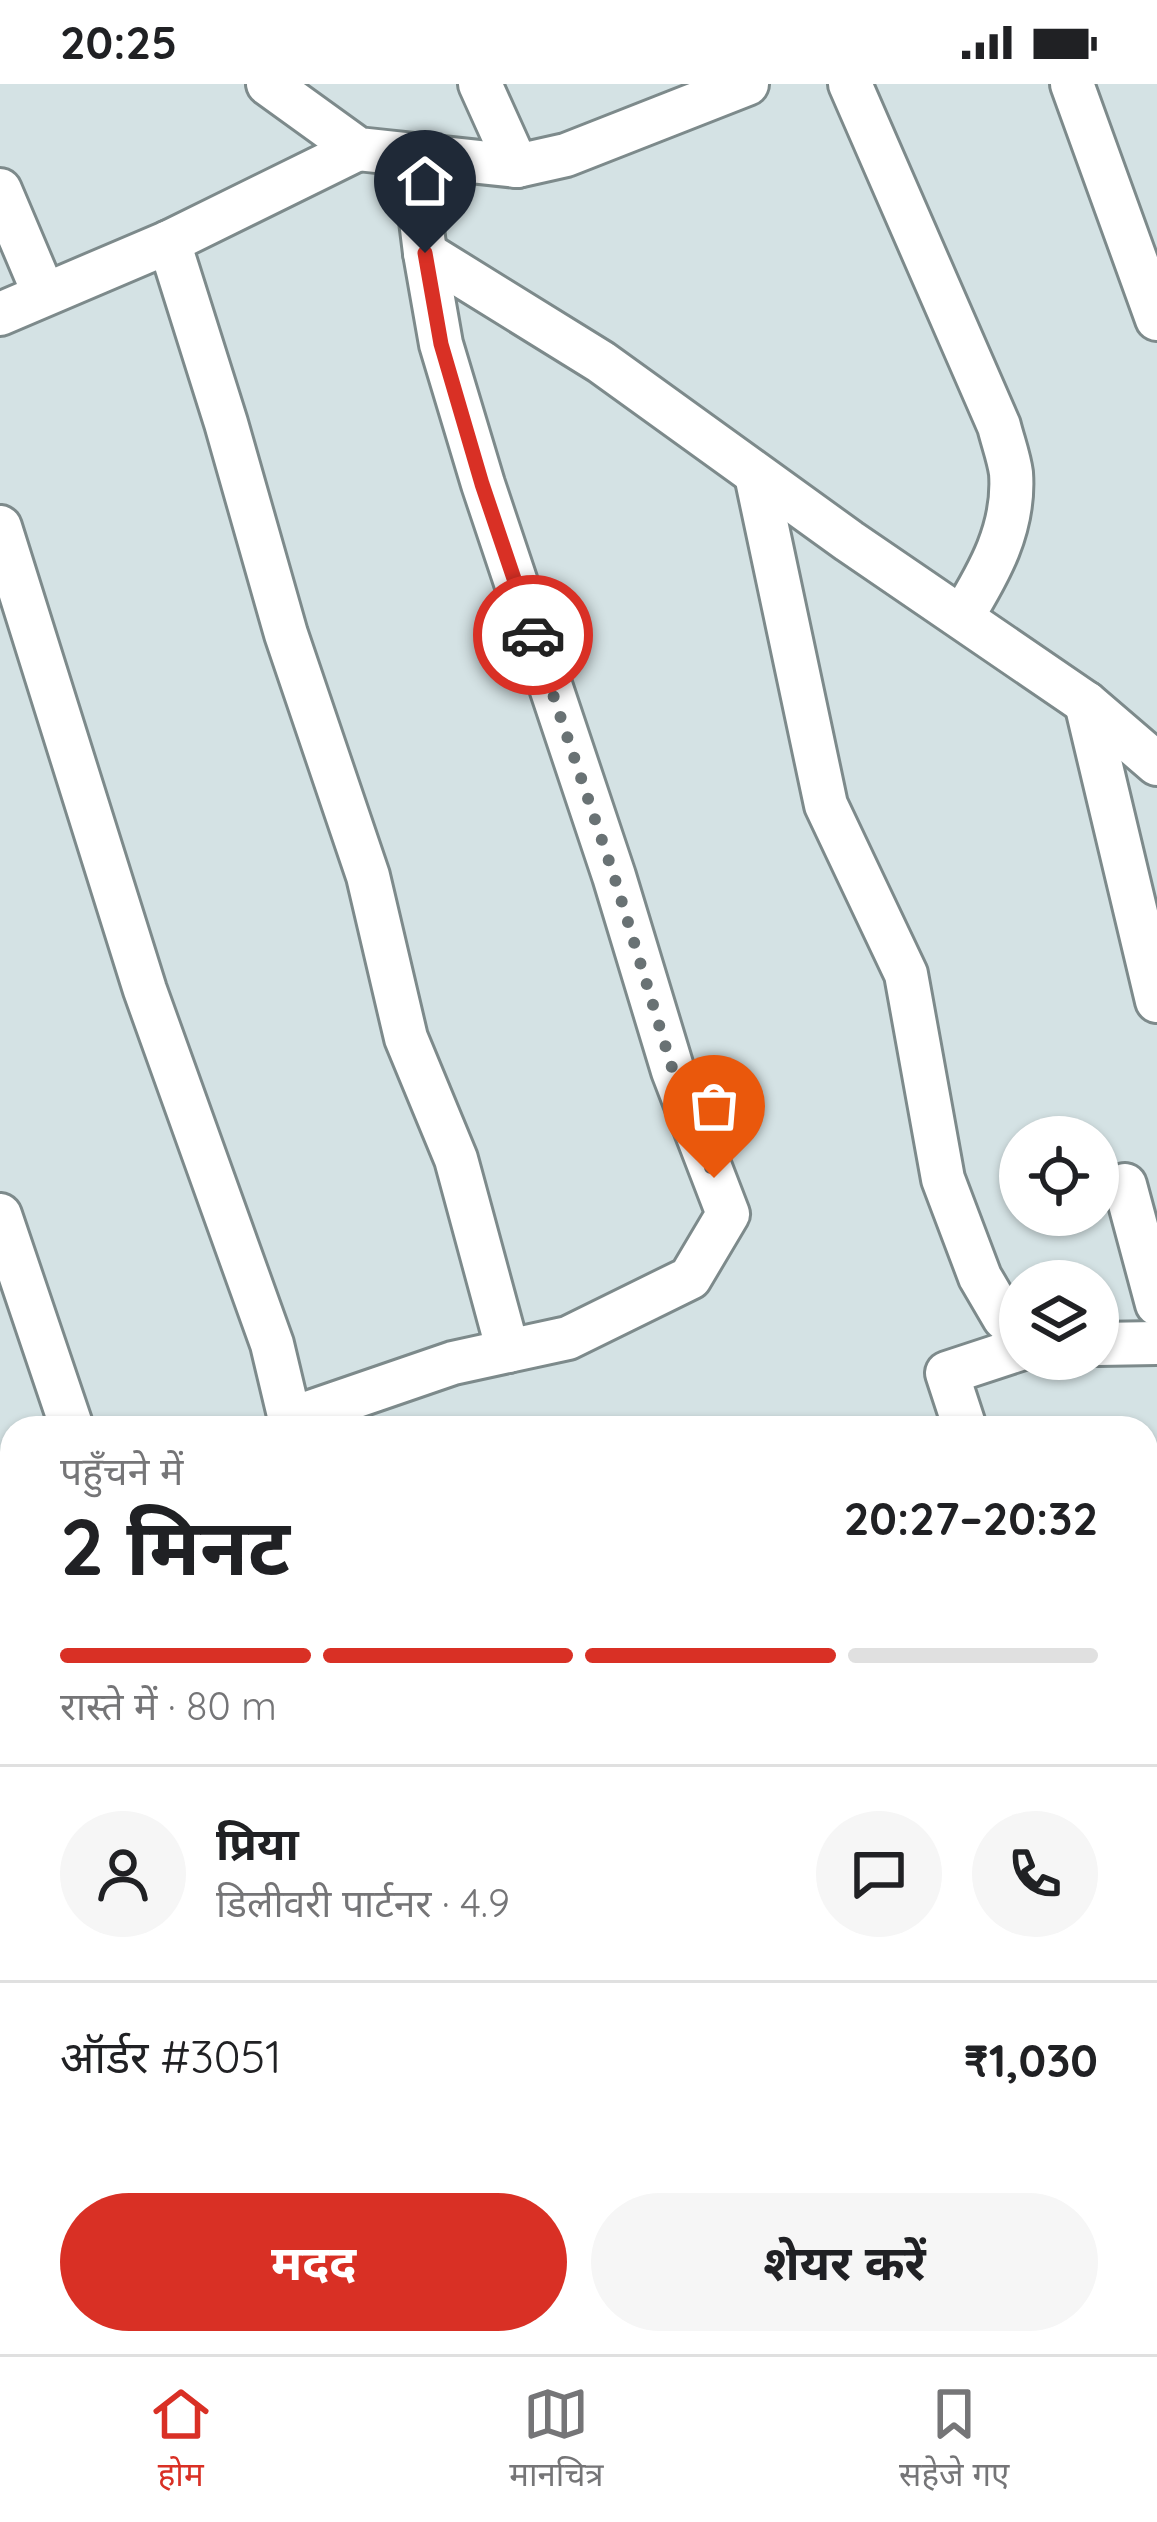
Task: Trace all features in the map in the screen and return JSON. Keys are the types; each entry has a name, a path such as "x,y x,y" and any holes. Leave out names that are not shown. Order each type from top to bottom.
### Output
{"street":[{"path":"268,84 358,149 517,166 566,155 694,94 747,84"},
{"path":"480,84 517,166"},
{"path":"850,84 999,427 1011,472 1009,518 992,567 962,617"},
{"path":"1072,84 1157,319"},
{"path":"0,314 169,242 358,149"},
{"path":"312,1416 453,1363 568,1338 690,1278 728,1214 673,1071 614,876 482,484 441,344 413,156"},
{"path":"0,190 44,295"},
{"path":"169,242 286,634 368,876 406,1039 456,1160 508,1351"},
{"path":"425,253 601,362 1086,703 1157,764"},
{"path":"756,475 826,805 906,974 943,1179 980,1277 999,1309"},
{"path":"0,527 145,990 272,1344 289,1416"},
{"path":"1086,703 1157,1001"},
{"path":"1125,1185 1157,1304"},
{"path":"0,1215 68,1416"},
{"path":"1119,1344 1157,1343"},
{"path":"961,1416 946,1373 999,1356"}],"way so far":[{"path":"533,635 673,1071 714,1178"}],"route":[{"path":"425,253 441,344 533,635"}]}
